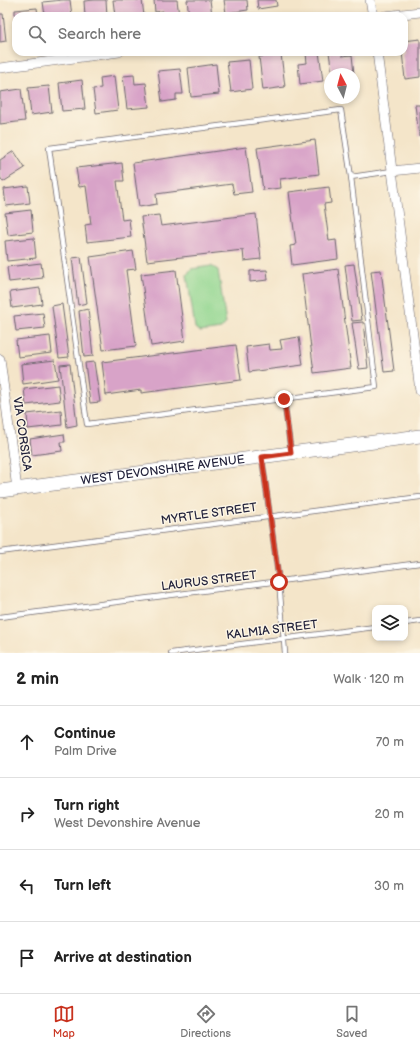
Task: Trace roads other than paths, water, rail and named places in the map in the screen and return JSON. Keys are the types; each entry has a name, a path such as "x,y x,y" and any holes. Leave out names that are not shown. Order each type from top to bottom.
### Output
{"main road":[{"name":"WEST DEVONSHIRE AVENUE","path":"0,491 420,436"}],"street":[{"path":"370,0 372,12"},
{"path":"408,13 420,12"},
{"path":"0,68 89,56"},
{"path":"378,56 420,391"},
{"path":"392,171 420,168"},
{"name":"VIA CORSICA","path":"0,359 17,489"}],"lane":[{"path":"341,110 351,177 376,387 87,424 49,148 341,110"},
{"path":"351,177 392,171"},
{"path":"284,399 291,453"},
{"path":"262,457 279,582 285,653"},
{"name":"MYRTLE STREET","path":"0,552 420,497"},
{"name":"LAURUS STREET","path":"0,617 420,563"},
{"path":"408,623 420,621"},
{"name":"KALMIA STREET","path":"172,653 372,627"}]}
